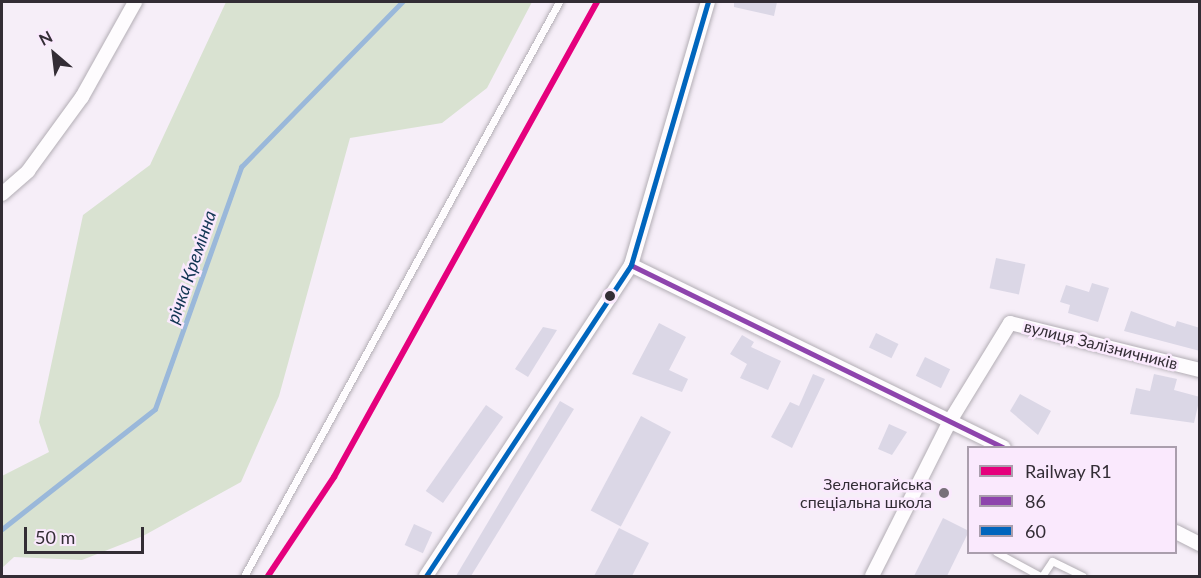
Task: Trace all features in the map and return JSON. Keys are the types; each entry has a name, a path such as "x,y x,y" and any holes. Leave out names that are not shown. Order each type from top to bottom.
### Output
{"street":[{"path":"2,195 28,171 82,97 135,2"},
{"path":"426,576 631,265 708,2"},
{"path":"631,265 1002,446"},
{"name":"вулиця Залізничників","path":"950,421 1010,323 1200,370"},
{"path":"872,576 950,421"},
{"path":"1177,532 1200,544"}],"lane":[{"path":"244,576 559,2"},
{"path":"1000,554 1041,576 1052,561 1083,576"}],"green space":[{"path":"226,2 532,2 487,88 442,123 350,138 279,396 241,482 143,536 82,560 14,557 2,568 2,476 49,452 39,422 83,215 150,165"}],"building":[{"path":"734,2 777,2 774,16 734,7"},
{"path":"996,258 1025,264 1019,295 990,288"},
{"path":"1092,283 1109,288 1098,322 1068,313 1070,305 1060,302 1066,285 1089,292"},
{"path":"1131,311 1175,327 1177,321 1200,328 1200,351 1124,331"},
{"path":"659,323 686,337 669,370 688,379 682,392 632,374"},
{"path":"543,327 557,330 528,377 515,369"},
{"path":"876,333 898,344 891,358 869,347"},
{"path":"742,335 754,342 751,347 781,361 768,390 740,378 747,364 730,354"},
{"path":"925,357 950,369 941,388 916,376"},
{"path":"813,374 825,379 792,448 771,437 790,402 799,406"},
{"path":"1154,374 1177,379 1174,390 1200,397 1194,423 1130,414 1136,388 1150,391"},
{"path":"1020,394 1051,411 1038,435 1010,411"},
{"path":"560,401 574,409 471,576 456,576"},
{"path":"486,405 503,417 443,503 426,491"},
{"path":"641,416 671,432 621,526 591,510"},
{"path":"889,424 907,432 892,455 878,449"},
{"path":"943,518 967,530 967,535 947,576 914,576"},
{"path":"414,524 432,532 423,553 405,545"},
{"path":"619,528 649,543 632,576 594,576"}],"waterway":[{"name":"річка Кремінна","path":"2,529 155,409 241,167 402,2"}],"rail line":[{"name":"R1","path":"268,576 334,477 597,2"}],"transit line":[{"name":"60","path":"426,576 631,265 708,2"},
{"name":"86","path":"631,265 1001,446"}],"place":[{"name":"Зеленогайська спеціальна школа","path":"944,493"}]}
